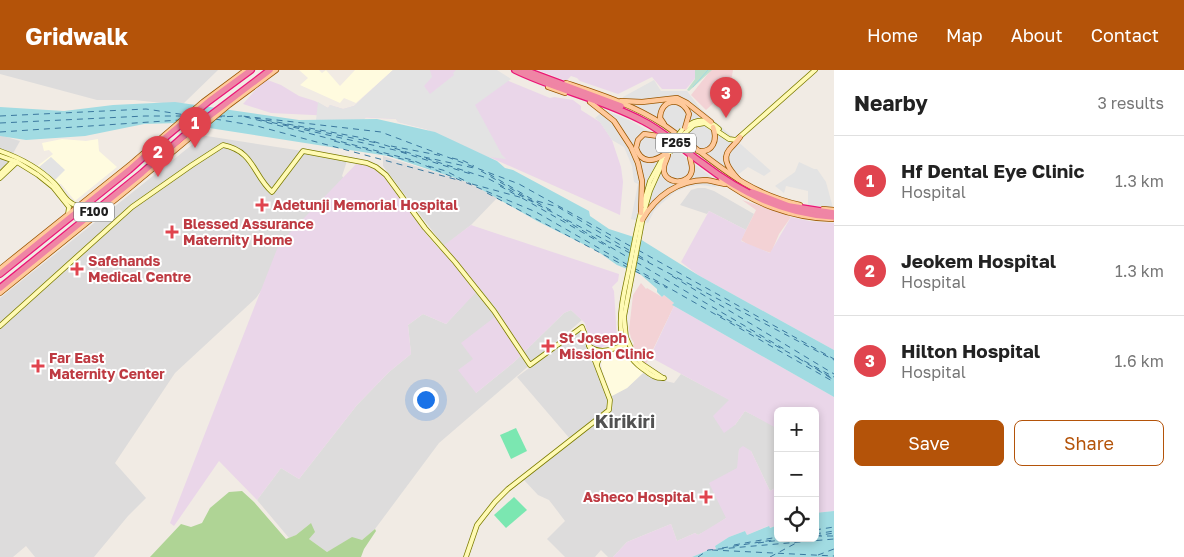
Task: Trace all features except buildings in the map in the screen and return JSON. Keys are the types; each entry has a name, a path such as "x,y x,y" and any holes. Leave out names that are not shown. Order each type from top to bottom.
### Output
{"highway":[{"name":"F100","path":"0,274 129,170 170,131 206,102 251,70"},
{"name":"F100","path":"0,288 270,70"},
{"name":"F265","path":"515,70 546,84 615,108 643,120 663,132 751,198 796,212 834,218"},
{"name":"F265","path":"524,70 638,114 742,186 764,198 795,206 834,211"}],"main road":[{"path":"206,102 246,70"},
{"path":"226,105 276,70"},
{"path":"511,70 536,82 617,101 645,114 740,182 795,206"},
{"path":"532,70 589,94 665,137 727,184 751,198"},
{"path":"740,182 728,166 726,159 728,152 740,137 815,70"},
{"path":"589,94 614,121 628,141 638,163 642,187 641,221"},
{"path":"617,101 642,102 677,98 687,103 733,140 740,137"},
{"path":"641,213 650,182 667,153 684,130 688,114 683,105 678,102 669,103 662,108 660,118 664,126"},
{"path":"684,130 700,123 712,125"},
{"path":"696,149 703,151 712,146 716,136 712,125"},
{"path":"0,269 170,131"},
{"path":"665,137 644,134 638,140 636,148 640,156 652,161 667,153"},
{"path":"0,293 126,191 187,136"},
{"path":"0,326 132,208 223,145 245,154 272,192 303,151 356,160 376,167 386,175 425,228 494,311 530,365 582,326 610,400 609,410 499,498 475,528 466,557"},
{"path":"0,151 44,174 71,204 79,206"},
{"path":"667,153 664,167 665,174 671,180 678,182 685,180 690,174 692,168 690,156"},
{"path":"626,342 642,364 664,378 655,377 638,366 631,356 626,342 624,318 627,290 641,221 652,185 667,153"},
{"path":"0,156 17,160 53,187 69,207 67,216"},
{"path":"8,159 10,164"},
{"path":"0,174 17,160"},
{"path":"0,178 17,160"},
{"path":"641,221 657,199 676,187 704,180 727,184"},
{"path":"597,366 598,359 604,351 626,342"},
{"path":"588,345 595,350 604,351"}],"shaded area":[{"path":"0,70 218,70 184,103 172,104 134,100 97,100 0,74"},
{"path":"299,70 319,70 322,73 326,70 340,86 355,70 393,70 356,103 344,98 340,103 300,85 308,78"},
{"path":"393,70 489,70 504,79 550,98 573,100 581,106 581,110 600,122 612,140 621,167 623,182 620,215 426,129 398,122 396,119 271,113 243,104 265,79 328,108 330,105 343,109 354,106"},
{"path":"393,70 430,70 432,77 424,86 430,94 454,75 453,73 456,70 497,70 511,79 475,105 506,159 489,157 426,129 398,122 396,119 366,117 364,120 316,120 318,102 328,108 330,105 343,109 354,106"},
{"path":"538,70 702,70 686,89 662,89 652,77 618,94 571,76 566,81"},
{"path":"711,70 733,70 730,88 706,110 691,95"},
{"path":"654,80 661,91 687,91 700,108 771,171 764,176 748,167 735,177 672,130 620,102 623,97"},
{"path":"605,110 631,121 663,140 718,182 716,187 700,185 687,187 675,192 662,203 654,211 648,223 631,219 638,184 634,182 632,166 624,147 612,140 600,122 595,118"},
{"path":"0,135 20,141 6,166 0,172"},
{"path":"200,135 348,158 342,176 354,190 273,274 256,298 175,373 115,463 146,498 128,516 94,557 35,557 26,546 13,557 0,557 0,298 198,140"},
{"path":"62,139 86,141 98,139 99,151 117,167 75,201 61,184 56,183 36,167 53,154 49,150 44,151 42,143"},
{"path":"383,156 470,183 497,198 471,225 444,246 383,166"},
{"path":"51,157 65,170 55,180 39,167"},
{"path":"358,162 375,168 392,185 439,249 471,225 619,274 618,281 612,287 614,291 617,339 600,348 595,347 589,341 585,323 571,310 564,313 513,363 476,393 458,370 473,359 461,343 500,313 480,288 446,324 423,314 408,325 411,354 389,372 357,405 299,479 281,468 257,500 219,461 174,526 170,523 279,244"},
{"path":"799,162 817,169 826,182 833,208 808,205 808,191 786,186 784,193 775,186 795,172"},
{"path":"698,188 714,191 754,214 746,230 709,211 707,214 680,205 691,190"},
{"path":"742,200 791,217 779,234 771,253 750,246 741,240 756,210"},
{"path":"709,211 746,230 741,241 770,253 791,217 834,223 834,350 698,275 681,262"},
{"path":"641,283 646,289 662,297 664,295 674,303 646,364 633,348 634,343 629,330 633,295"},
{"path":"480,287 500,313 473,359 476,393 513,363 564,313 571,310 582,320 439,443 375,529 362,540 339,546 327,552 309,539 311,523 289,538 257,500 281,468 299,479 357,405 389,372 411,354 408,325 423,314 446,324"},
{"path":"674,306 834,397 834,511 819,513 819,407 774,407 774,427 745,411 735,425 724,433 713,416 729,400 650,357"},
{"path":"580,330 607,398 627,388 643,373 674,383 681,374 730,400 735,425 745,411 774,426 774,488 770,491 751,451 739,449 738,468 726,518 711,528 698,535 695,533 677,541 671,524 627,542 613,557 608,557 601,550 595,557 565,557 547,539 565,521 549,500 538,495 523,479 571,440 517,377"},
{"path":"622,348 643,373 627,388 612,396 602,370 601,361 603,355"},
{"path":"743,446 751,451 770,491 774,488 774,526 769,528 768,526 747,535 745,531 729,537 715,546 716,549 712,551 711,549 692,557 613,557 627,542 671,524 677,541 695,533 698,535 726,518 709,483 737,468 739,449"}],"green space":[{"path":"695,70 712,70 689,91 687,90 695,79"},
{"path":"516,428 527,451 511,459 500,435"},
{"path":"242,491 286,539 296,535 311,523 315,532 309,539 327,552 352,537 362,540 375,529 376,531 361,557 150,557 181,524 191,527 202,523 210,508 229,492"},
{"path":"514,497 527,510 506,528 494,515"}],"water":[{"path":"175,102 299,120 377,119 435,132 497,161 505,168 513,170 589,211 590,216 609,229 640,239 698,275 834,350 834,397 672,305 674,303 664,295 662,297 657,292 657,289 640,274 617,265 597,251 537,221 470,183 388,156 177,123 144,124 85,136 26,140 0,136 0,107 64,111 113,105"},
{"path":"834,511 834,557 692,557 711,549 712,551 716,549 715,546 729,537 745,531 747,535 769,526 770,528 774,526 774,542 819,542 819,513"}],"waterway":[{"path":"693,87 708,70"}],"ferry route":[{"path":"0,116 146,109 186,115"},
{"path":"0,123 145,116 185,116"},
{"path":"194,116 205,116"},
{"path":"219,116 230,116"},
{"path":"216,117 242,116"},
{"path":"628,265 536,212 412,160 242,116 381,132 519,184 632,247"},
{"path":"191,119 202,118"},
{"path":"255,118 363,138 487,178 630,253"},
{"path":"215,119 257,126 458,180"},
{"path":"0,132 180,120"},
{"path":"261,120 408,153"},
{"path":"283,124 377,143"},
{"path":"334,141 417,163"},
{"path":"391,146 443,156"},
{"path":"401,152 474,175"},
{"path":"424,157 474,168"},
{"path":"452,158 474,166"},
{"path":"428,166 446,171 471,184"},
{"path":"481,171 534,202"},
{"path":"489,174 552,211"},
{"path":"472,184 523,198"},
{"path":"500,186 516,195"},
{"path":"487,193 627,267"},
{"path":"522,198 610,248"},
{"path":"537,201 558,207 632,252"},
{"path":"563,219 629,258"},
{"path":"638,250 834,359"},
{"path":"638,255 649,262"},
{"path":"638,257 834,360"},
{"path":"636,262 784,349"},
{"path":"634,268 834,382"},
{"path":"635,271 667,288"},
{"path":"672,276 834,374"},
{"path":"717,314 834,377"},
{"path":"798,358 834,380"},
{"path":"815,368 834,379"},
{"path":"819,529 834,527"},
{"path":"819,533 834,531"},
{"path":"819,535 834,533"},
{"path":"819,536 834,536"},
{"path":"734,545 774,538"},
{"path":"698,557 708,550 834,539"},
{"path":"722,548 774,540"},
{"path":"758,543 774,541"},
{"path":"770,557 798,542"},
{"path":"818,555 834,549"},
{"path":"712,550 834,556"}],"place":[{"name":"Hilton Hospital","path":"726,118"},
{"name":"Hf Dental Eye Clinic","path":"195,148"},
{"name":"Jeokem Hospital","path":"158,177"},
{"name":"Adetunji Memorial Hospital","path":"262,205"},
{"name":"Blessed Assurance Maternity Home","path":"172,232"},
{"name":"Safehands Medical Centre","path":"77,269"},
{"name":"St Joseph Mission Clinic","path":"548,346"},
{"name":"Far East Maternity Center","path":"38,366"},
{"name":"Asheco Hospital","path":"706,497"}],"district":[{"name":"Kirikiri","path":"625,421"}]}
